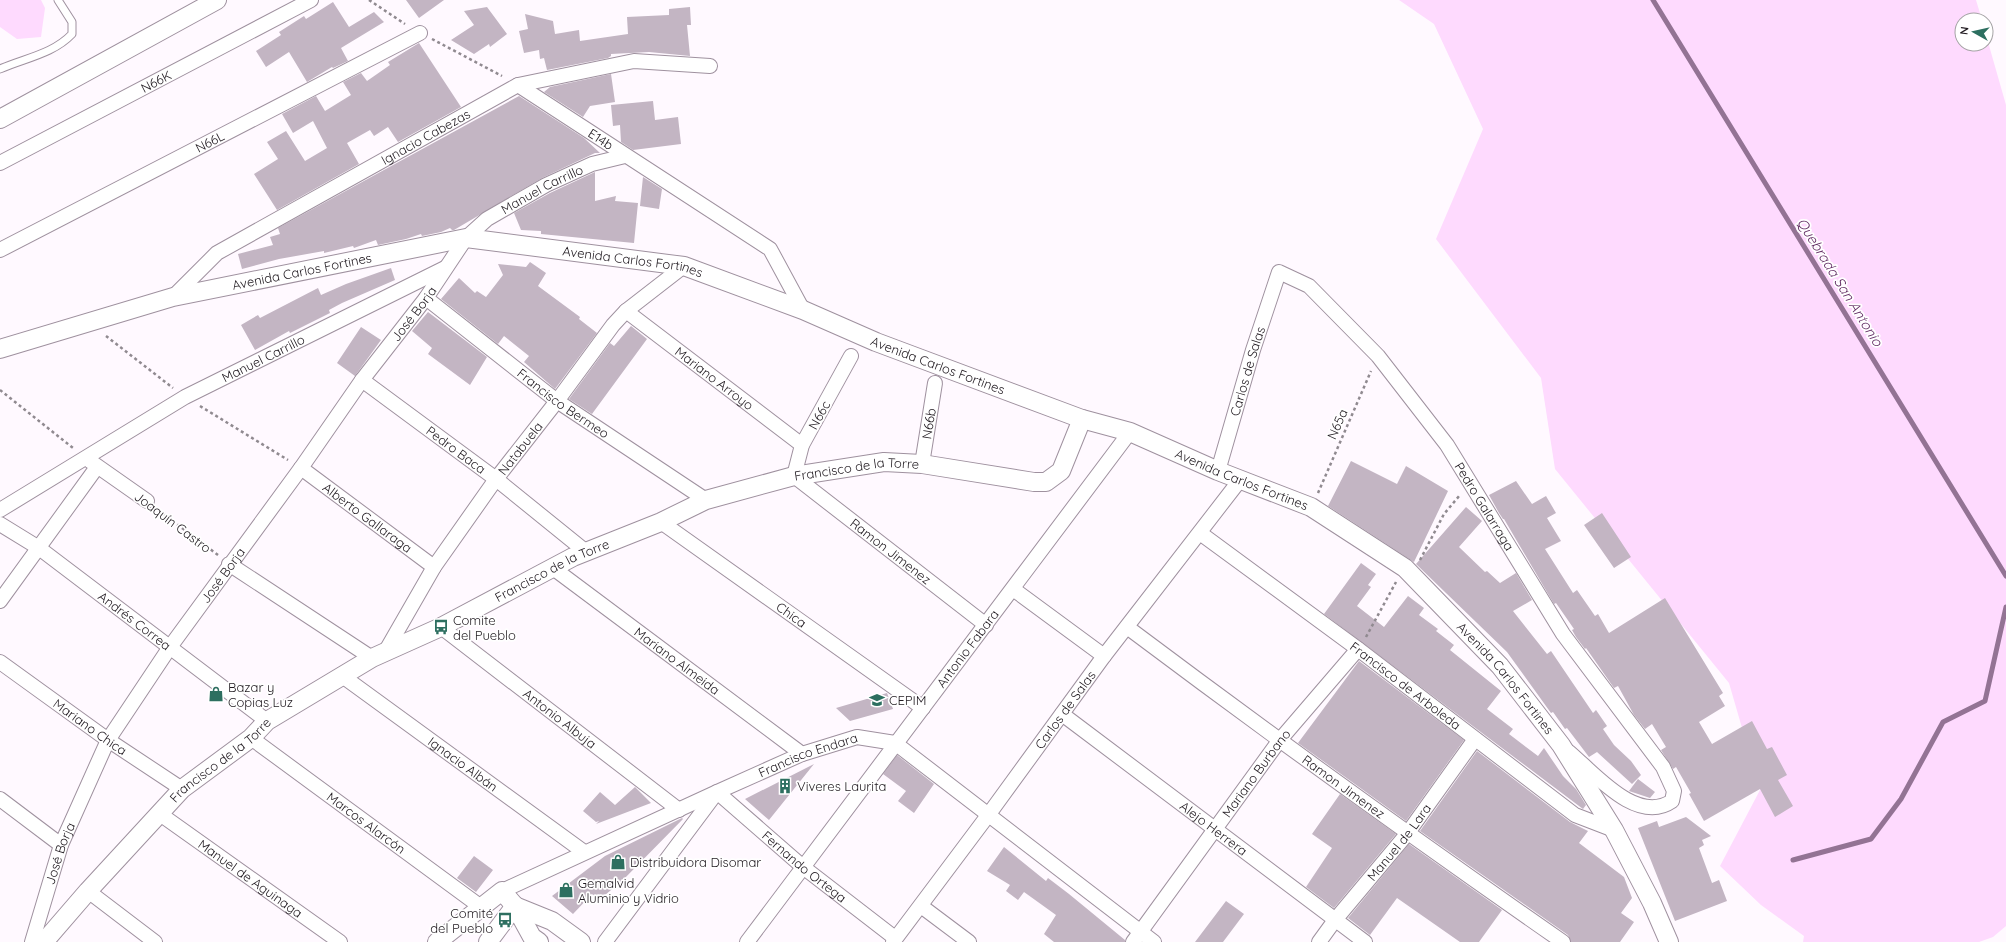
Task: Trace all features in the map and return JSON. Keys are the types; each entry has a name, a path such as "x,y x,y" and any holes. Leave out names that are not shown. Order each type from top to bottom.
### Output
{"street":[{"path":"0,119 217,0"},
{"name":"N66K","path":"0,163 311,0"},
{"name":"N66L","path":"0,250 420,33"},
{"name":"Ignacio Cabezas","path":"174,297 217,253 518,85 634,61 710,66"},
{"name":"E14b","path":"518,85 770,249 803,310"},
{"name":"Manuel Carrillo","path":"466,238 487,219 546,185 592,164 625,156"},
{"name":"Avenida Carlos Fortines","path":"0,349 174,297 466,238 684,266 803,310 876,342 1082,419 1130,432 1218,471 1311,507 1405,568 1500,666 1561,745 1614,830 1652,903 1669,942"},
{"name":"José Borja","path":"32,942 61,845 108,740 170,647 229,564 301,468 362,380 426,298 466,238"},
{"name":"Natabuela","path":"378,656 434,567 496,479 557,401 613,325 626,311 684,266"},
{"name":"Manuel Carrillo","path":"85,457 185,397 445,268"},
{"name":"Carlos de Salas","path":"1218,471 1253,350 1279,272"},
{"name":"Pedro Galarraga","path":"1279,272 1309,286 1378,356 1450,451 1563,634 1663,767 1674,791 1672,801 1665,806 1654,808 1640,806 1625,799 1561,745"},
{"name":"Francisco Bermeo","path":"426,298 557,401 706,500"},
{"name":"Mariano Arroyo","path":"626,311 802,445"},
{"name":"N66c","path":"794,476 802,445 851,356"},
{"name":"Pedro Baca","path":"362,380 496,479 585,552"},
{"name":"N66b","path":"922,464 935,383"},
{"name":"Francisco de la Torre","path":"44,942 88,890 182,789 251,738 267,721 341,675 441,627 552,568 585,552 661,522 706,500 794,476 884,462 922,464 1034,482 1046,482 1061,471 1082,419"},
{"name":"Antonio Fabara","path":"747,942 895,743 986,626 1130,432"},
{"path":"0,510 85,457"},
{"name":"Joaquín Castro","path":"85,457 97,467 147,501"},
{"path":"0,601 40,548 97,467"},
{"name":"Alberto Gallaraga","path":"301,468 434,567"},
{"name":"Ramon Jimenez","path":"794,476 986,626"},
{"name":"Carlos de Salas","path":"894,940 989,814 1104,656 1240,480"},
{"name":"Chica","path":"661,522 923,708"},
{"name":"Andrés Correa","path":"0,524 40,548 267,721"},
{"name":"Francisco de Arboleda","path":"1200,533 1358,649 1575,815 1614,830"},
{"path":"229,564 378,656"},
{"name":"Mariano Almeida","path":"552,568 802,754"},
{"path":"1013,589 1104,656"},
{"name":"Antonio Albuja","path":"441,627 679,810"},
{"name":"Ramon Jimenez","path":"1127,627 1279,741 1407,834 1563,942"},
{"name":"Mariano Burbano","path":"1137,937 1279,741 1358,649"},
{"name":"Mariano Chica","path":"0,662 108,740 182,789"},
{"name":"Ignacio Albán","path":"341,675 584,852"},
{"name":"Alejo Herrera","path":"1062,714 1365,942"},
{"name":"Francisco Endara","path":"437,942 502,891 584,852 802,754 857,737 895,743 989,814 1137,937 1154,942"},
{"name":"Marcos Alarcón","path":"251,738 481,907"},
{"name":"Manuel de Lara","path":"1319,942 1335,920 1407,834 1475,739"},
{"path":"605,942 717,792"},
{"name":"Fernando Ortega","path":"717,792 803,867 894,940"},
{"path":"0,799 61,845"},
{"name":"Manuel de Aguinaga","path":"160,814 340,942"},
{"path":"88,890 155,942"},
{"path":"502,891 515,906 532,937 539,942"},
{"path":"488,942 515,906"},
{"path":"515,906 552,921 581,942"},
{"path":"920,906 969,942"}],"lane":[{"path":"0,69 49,51 65,42 72,34 72,22 58,0"}],"path":[{"path":"369,0 420,33 518,85"},
{"path":"106,336 175,389"},
{"name":"N65a","path":"1318,491 1374,365"},
{"path":"0,390 85,457"},
{"path":"196,404 283,458"},
{"path":"1417,566 1444,514 1462,494"},
{"name":"Joaquín Castro","path":"147,501 229,564"},
{"path":"1368,635 1395,584"}],"shaded area":[{"path":"0,0 41,0 45,8 41,37 17,39 0,27"},
{"path":"1399,0 1976,0 1980,12 1954,12 1954,52 1991,52 2006,105 2006,926 1993,937 1979,942 1803,942 1804,936 1761,905 1720,866 1760,790 1729,683 1555,469 1541,378 1436,239 1483,129 1434,24"}],"building":[{"path":"406,0 444,0 419,18"},
{"path":"333,2 349,27 374,12 384,22 341,48 348,61 333,68 332,67 307,82 289,52 266,67 256,51 281,35 279,32 304,16 306,19"},
{"path":"487,7 507,34 490,47 489,44 474,54 451,40 474,25 464,11"},
{"path":"690,7 691,25 687,25 690,56 649,52 611,54 608,58 547,70 544,58 540,59 539,50 524,53 519,31 528,29 525,14 553,21 555,34 579,30 580,41 628,34 627,17 669,15 669,9"},
{"path":"419,43 461,107 398,142 388,127 374,136 370,130 347,143 359,164 277,210 254,174 278,159 267,142 286,131 305,161 327,148 313,121 293,133 282,114 316,96 325,111 351,95 343,82 361,73 367,81 390,65 388,62"},
{"path":"611,74 615,102 590,106 583,117 544,92 550,87"},
{"path":"519,96 584,138 600,153 595,153 542,178 454,230 450,228 441,232 422,236 421,234 378,245 376,240 354,248 353,246 324,253 324,251 279,259 242,269 238,254 273,245 270,237 280,234 278,228"},
{"path":"653,101 655,120 678,117 681,144 633,150 621,142 620,125 613,126 611,105"},
{"path":"595,172 595,201 616,196 615,201 638,203 634,243 541,234 541,231 521,230 514,213 550,193"},
{"path":"643,177 662,189 659,209 640,206"},
{"path":"530,262 546,273 538,286 580,317 579,319 597,333 555,389 524,362 529,356 504,336 498,344 441,299 459,278 475,293 477,291 486,297 503,275 498,264 526,267"},
{"path":"391,268 395,280 342,303 329,310 330,313 290,333 289,331 255,350 241,325 258,315 260,318 318,288 321,295 346,284"},
{"path":"428,312 487,357 470,385 428,354 432,348 412,331"},
{"path":"631,326 647,339 592,414 569,399 610,343 614,346"},
{"path":"361,327 381,340 355,376 337,363"},
{"path":"1351,461 1397,484 1406,466 1448,491 1414,562 1328,506"},
{"path":"1516,481 1532,504 1546,496 1556,513 1547,518 1561,541 1545,549 1573,593 1577,590 1595,616 1598,614 1609,633 1665,598 1723,693 1719,696 1725,706 1699,722 1712,744 1752,721 1767,749 1772,747 1787,775 1778,780 1793,806 1775,817 1760,789 1704,821 1689,794 1691,793 1676,767 1673,769 1661,750 1666,747 1652,724 1645,729 1634,715 1618,686 1614,688 1586,648 1585,649 1576,637 1572,630 1574,629 1556,603 1554,604 1489,495"},
{"path":"1466,507 1482,521 1459,547 1485,572 1487,571 1500,583 1516,573 1532,600 1513,611 1547,654 1551,651 1593,713 1596,710 1607,726 1603,729 1614,745 1631,761 1641,775 1632,784 1597,752 1589,757 1567,728 1565,729 1553,712 1551,713 1507,652 1416,564"},
{"path":"1602,513 1631,557 1614,568 1584,525"},
{"path":"1361,563 1376,574 1368,585 1371,587 1357,606 1384,627 1408,596 1424,608 1419,615 1438,629 1436,631 1454,645 1450,650 1501,691 1487,709 1513,729 1509,734 1538,756 1544,748 1563,776 1576,789 1586,805 1583,809 1324,614"},
{"path":"1359,661 1464,740 1406,821 1298,743"},
{"name":"CEPIM","path":"887,693 893,709 850,721 836,708"},
{"path":"1477,751 1570,822 1588,831 1579,843 1624,877 1632,898 1621,913 1634,922 1620,942 1571,942 1568,935 1420,831"},
{"path":"897,755 934,784 914,813 898,801 906,791 883,774"},
{"name":"Viveres Laurita","path":"814,764 769,820 745,799"},
{"path":"1638,779 1655,792 1650,798 1629,791"},
{"path":"635,787 651,803 596,824 599,821 596,822 583,811 600,792 615,805"},
{"path":"1340,794 1396,834 1334,908 1306,887 1332,848 1312,834"},
{"path":"1686,817 1711,836 1702,840 1704,845 1699,848 1712,883 1719,880 1727,901 1675,921 1638,828 1657,821 1659,827"},
{"path":"682,818 683,819 622,881 599,900 592,894 573,914 552,896 605,856"},
{"path":"1409,844 1502,910 1479,942 1460,942 1397,898 1370,935 1348,918"},
{"path":"1004,847 1046,881 1048,878 1069,894 1125,940 1125,942 1054,942 1044,934 1056,915 1024,892 1018,900 1006,891 1010,885 987,871"},
{"path":"474,856 493,870 476,892 457,878"},
{"path":"1226,901 1244,914 1223,942 1195,942"}],"waterway":[{"name":"Quebrada San Antonio","path":"1653,0 2006,576"},
{"path":"1793,860 1871,839 1901,799 1943,722 1985,701 2006,607"}],"place":[{"name":"Comite del Pueblo","path":"441,627"},
{"name":"Bazar y Copias Luz","path":"216,694"},
{"name":"CEPIM","path":"877,700"},
{"name":"Viveres Laurita","path":"785,786"},
{"name":"Distribuidora Disomar","path":"618,862"},
{"name":"Gemalvid Aluminio y Vidrio","path":"566,890"},
{"name":"Comité del Pueblo","path":"505,920"}]}
